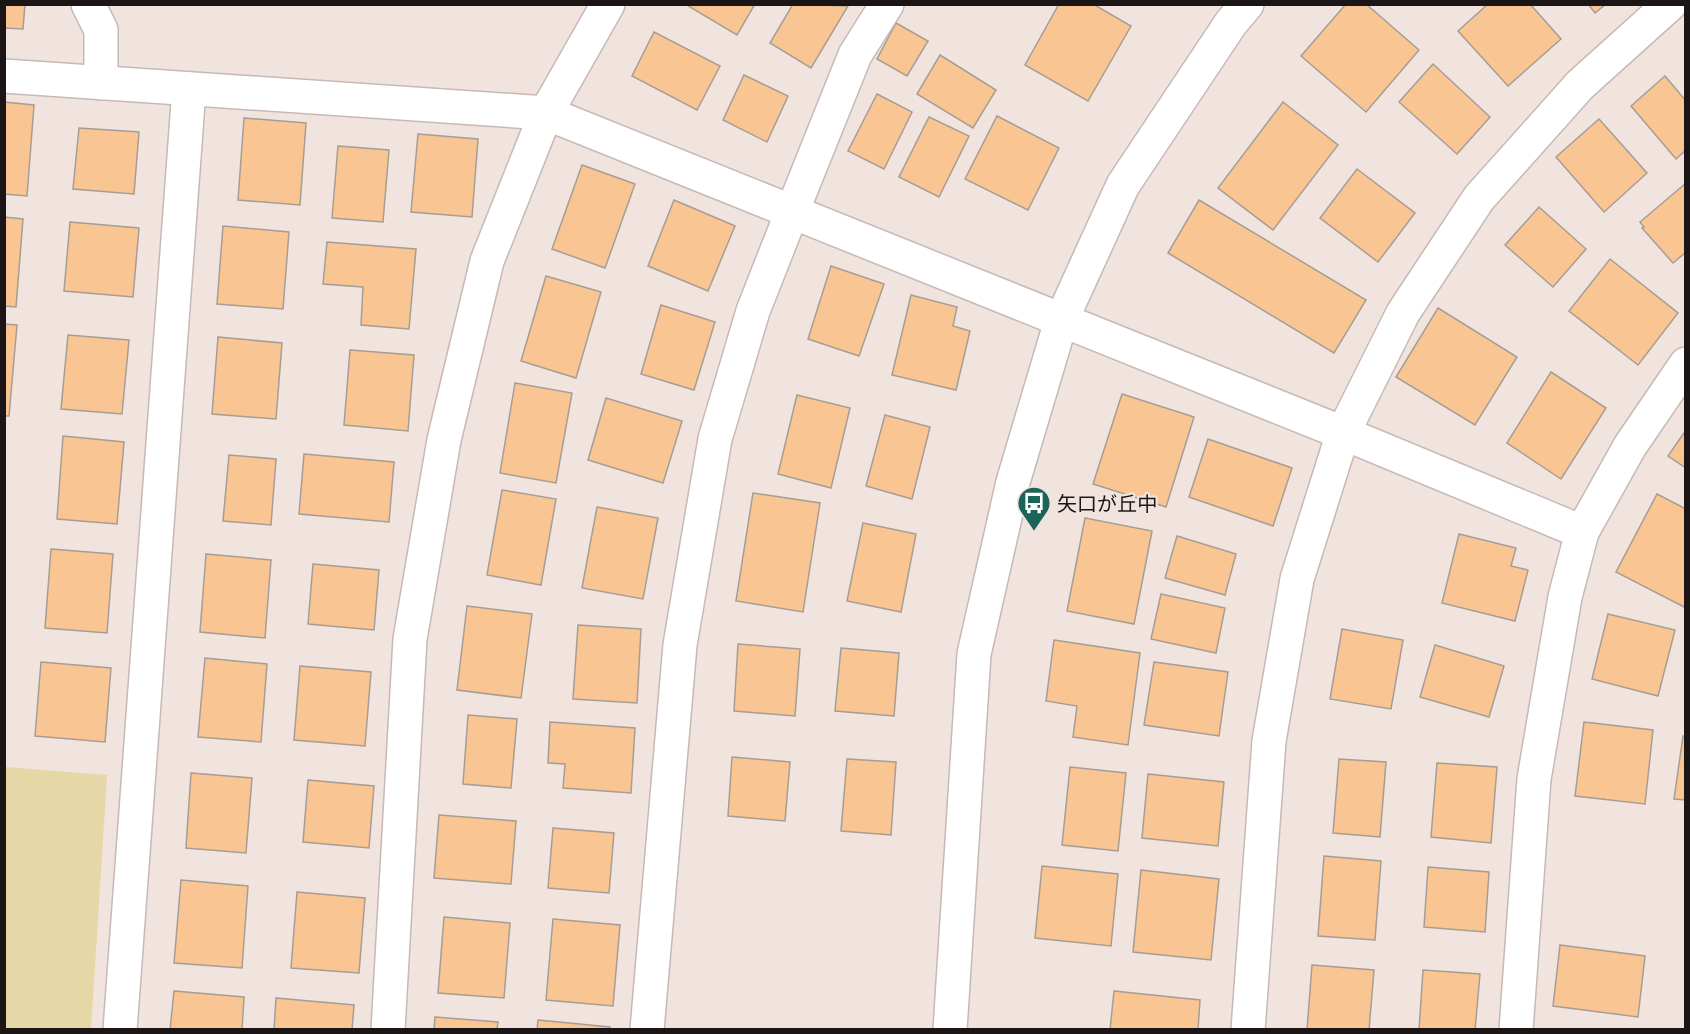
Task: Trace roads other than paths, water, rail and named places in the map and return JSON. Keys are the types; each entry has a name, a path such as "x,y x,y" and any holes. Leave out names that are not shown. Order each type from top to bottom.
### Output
{"street":[{"path":"88,4 101,30 101,83"},
{"path":"388,1029 410,639 440,463 487,261 546,113 608,4"},
{"path":"646,1029 680,645 715,439 753,310 855,55 887,4"},
{"path":"950,1029 974,654 1013,482 1061,321 1123,185 1247,4"},
{"path":"1248,1029 1269,741 1297,579 1343,433 1403,313 1479,198 1580,85 1670,4"},
{"path":"4,76 546,113 1343,433 1582,532"},
{"path":"120,1029 189,89"},
{"path":"1516,1029 1534,779 1565,597 1582,532 1630,446 1686,364"}],"place":[{"name":"矢口が丘中","path":"1034,532"}]}
